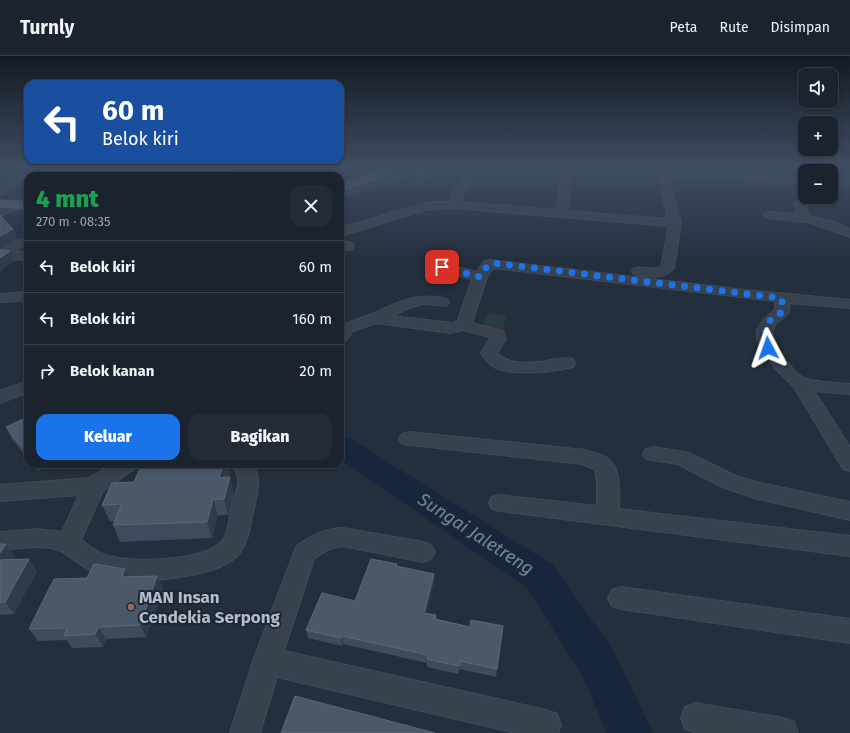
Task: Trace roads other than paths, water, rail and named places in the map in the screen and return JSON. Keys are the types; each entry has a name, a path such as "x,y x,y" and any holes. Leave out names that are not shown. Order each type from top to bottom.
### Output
{"main road":[{"path":"0,204 24,198"}],"street":[{"path":"0,213 24,198"},
{"path":"453,205 457,198"},
{"path":"562,214 564,198"},
{"path":"544,262 651,272 665,271 667,268 676,223 669,198"},
{"path":"799,204 804,218"},
{"path":"344,231 431,205 453,205 676,223"},
{"path":"769,215 804,218 837,227 850,233"},
{"path":"0,255 18,244 24,243"},
{"path":"0,255 24,256"},
{"path":"375,318 450,328 458,327 464,322 480,277 487,266 493,263 781,298 850,304"},
{"path":"442,267 480,277"},
{"path":"0,298 24,296"},
{"path":"781,298 784,308 783,312 768,322 765,331 768,348 777,361 801,384 850,464"},
{"path":"344,331 408,303 434,299 442,302"},
{"path":"460,325 497,334 498,339 489,353 495,360 503,365 512,367 567,363"},
{"path":"801,384 850,389"},
{"path":"0,397 24,388"},
{"path":"409,439 585,457 596,461 603,466 607,472 608,516"},
{"path":"653,454 682,458 728,481 754,490 850,512"},
{"path":"0,493 94,486 121,468"},
{"path":"0,541 42,539 59,541 68,544 96,562 120,569 144,571 165,570 208,561 221,555 230,548 235,538 248,480 247,470 245,468"},
{"path":"68,544 94,486"},
{"path":"500,503 850,546"},
{"path":"245,733 267,661 304,554 313,546 329,538 343,537 423,552"},
{"path":"621,598 850,631"},
{"path":"267,661 546,724"},
{"path":"696,718 783,733"}],"waterway":[{"name":"Sungai Jaletreng","path":"344,449 540,576 598,664 630,733"}],"place":[{"name":"MAN Insan Cendekia Serpong","path":"131,607"}]}
